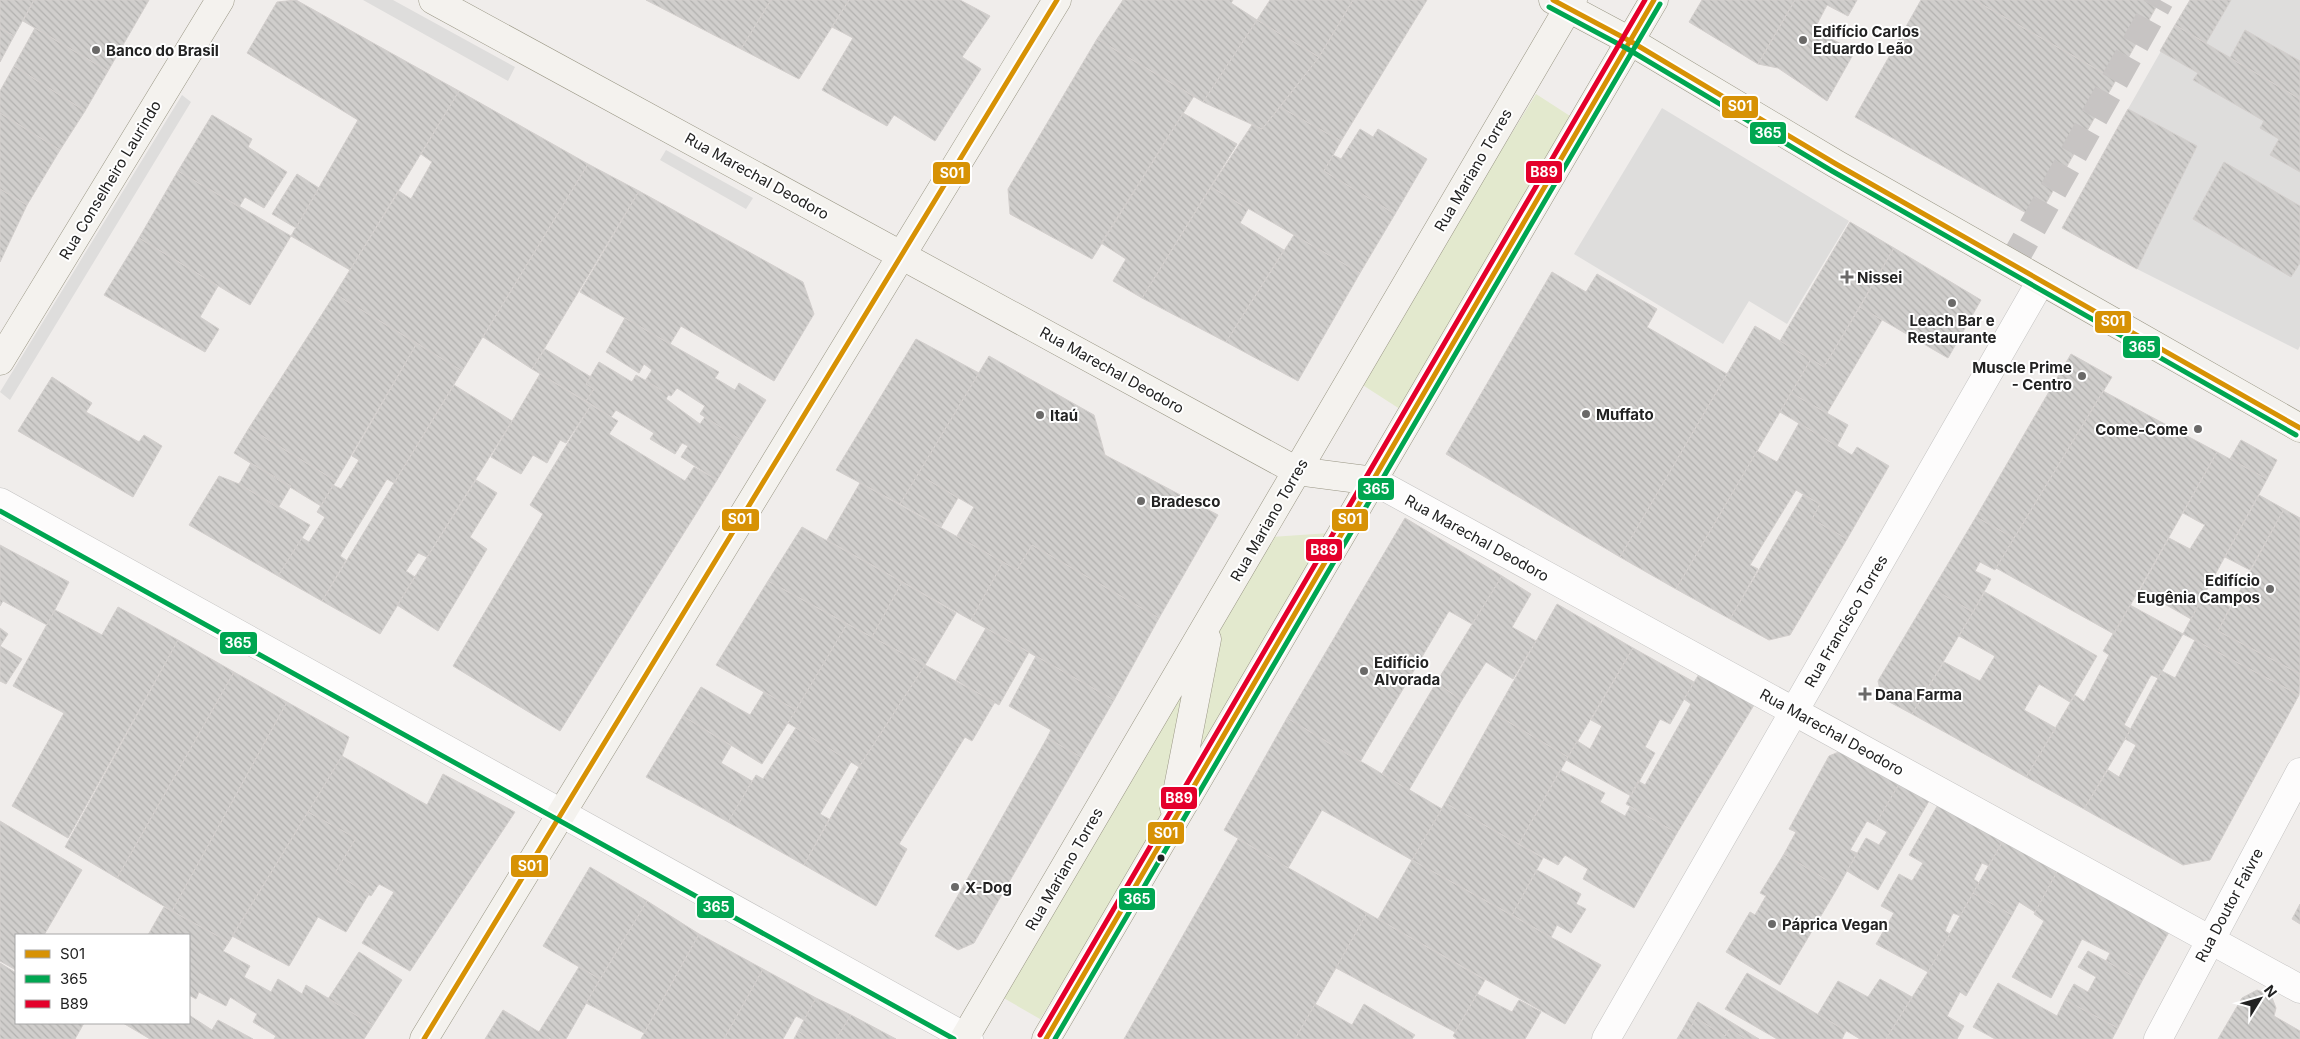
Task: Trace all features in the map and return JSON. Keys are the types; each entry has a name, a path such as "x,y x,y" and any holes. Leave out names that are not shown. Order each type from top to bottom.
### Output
{"main road":[{"name":"Rua Conselheiro Laurindo","path":"0,361 220,0"},
{"name":"Rua Marechal Deodoro","path":"433,0 1297,471 1374,481"},
{"path":"424,1039 1057,0"},
{"path":"1046,1039 1654,0"},
{"path":"1565,3 1836,164 2300,428"},
{"name":"Rua Mariano Torres","path":"966,1038 1297,471 1565,3"},
{"path":"1170,829 1211,618"}],"street":[{"name":"Rua Francisco Torres","path":"1606,1039 2041,281"},
{"name":"Rua Marechal Deodoro","path":"1374,481 2300,988"},
{"path":"0,502 966,1038"},
{"name":"Rua Doutor Faivre","path":"2158,1039 2300,772"}],"shaded area":[{"path":"363,0 393,0 515,67 508,81"},
{"path":"2190,0 2300,0 2300,346 2298,350 2137,269 2197,146 2128,109"},
{"path":"182,95 191,102 10,400 0,392"},
{"path":"1662,108 1849,221 1787,324 1749,301 1723,344 1574,254"},
{"path":"666,150 753,198 746,209 660,160"}],"green space":[{"path":"1536,94 1584,125 1406,413 1358,382"},
{"path":"1330,533 1189,775 1219,623 1271,537"},
{"path":"1194,665 1160,827 1040,1019 995,993"}],"building":[{"path":"0,0 34,0 14,36 0,28"},
{"name":"Banco do Brasil","path":"34,0 149,0 108,71 23,21"},
{"path":"296,0 459,91 350,270 291,236 358,120 247,53 277,2"},
{"path":"646,0 771,0 741,49"},
{"path":"771,0 849,0 799,79 741,49"},
{"path":"849,0 960,0 990,16 962,57 981,69 935,141 894,115 887,126 822,90 853,38 832,27"},
{"path":"1123,0 1233,0 1231,3 1257,20 1203,102 1097,39"},
{"path":"1270,0 1353,0 1319,57 1257,20"},
{"path":"1353,0 1427,0 1341,141 1280,107 1319,57"},
{"path":"1702,0 1795,0 1758,64 1689,22"},
{"name":"Edifício Carlos Eduardo Leão","path":"1795,0 1857,0 1848,16 1827,5 1814,30 1855,51 1827,101 1778,68 1758,64"},
{"path":"1921,0 1974,0 2116,80 2037,219 1855,117"},
{"path":"1974,0 2160,0 2116,80"},
{"path":"2190,0 2231,0 2206,43 2175,25"},
{"path":"1257,20 1319,57 1262,129 1203,102"},
{"path":"2175,25 2300,99 2300,172 2270,155 2279,139 2260,128 2264,121 2193,80 2198,73 2160,51"},
{"path":"0,28 14,36 0,62"},
{"path":"35,28 108,71 85,111 14,66"},
{"path":"2245,30 2300,61 2300,99 2230,58"},
{"path":"1097,39 1194,96 1092,259 1010,214 1008,189"},
{"path":"14,66 85,111 60,150 0,113 0,91"},
{"path":"459,91 588,164 462,371 335,294 399,191 411,199 432,162 421,154"},
{"path":"1280,107 1341,141 1324,171 1395,214 1360,273 1211,187 1252,125 1262,129"},
{"path":"2128,109 2197,146 2137,269 2062,228"},
{"path":"0,113 60,150 27,205 0,189"},
{"path":"1183,113 1237,144 1142,298 1113,281 1126,259 1101,243"},
{"path":"212,115 252,139 248,147 287,172 264,208 245,197 239,207 178,171"},
{"path":"1360,129 1373,137 1378,129 1427,159 1395,214 1324,171 1333,155 1341,159"},
{"path":"2224,162 2300,206 2300,263 2291,277 2193,219"},
{"path":"588,164 639,191 532,369 483,337"},
{"path":"178,171 291,236 250,305 139,238"},
{"path":"297,174 319,188 296,228 272,214"},
{"path":"1211,187 1248,209 1240,223 1284,250 1226,342 1142,298"},
{"path":"0,189 27,205 0,262"},
{"path":"639,191 803,282 814,314 774,381 681,326 670,344 580,292"},
{"name":"Nissei","path":"1850,222 1894,248 1824,367 1780,341"},
{"path":"1294,235 1360,273 1298,381 1226,342"},
{"path":"139,238 218,286 200,317 219,329 205,352 104,295"},
{"path":"1894,248 1981,300 1948,358 1860,307"},
{"name":"Muffato","path":"1552,272 1586,292 1597,274 1657,309 1647,327 1727,374 1620,557 1446,454"},
{"path":"335,294 417,343 336,481 249,428"},
{"path":"1860,307 1882,320 1827,413 1791,393 1811,359 1824,367"},
{"path":"625,318 719,372 715,378 735,390 739,383 766,400 741,440 700,414 705,406 677,388 671,396 645,381 652,370 644,364 639,373 606,352"},
{"path":"1755,326 1811,359 1676,589 1620,557"},
{"path":"916,339 979,373 900,504 836,470"},
{"path":"417,343 462,371 394,483 387,479 340,556 346,560 322,601 278,576 302,538 309,542 325,517 317,512 333,485 341,489 359,460 352,456"},
{"path":"545,349 591,377 586,384 594,389 586,401 532,369"},
{"path":"2071,354 2112,377 2014,538 1976,517"},
{"path":"989,356 1094,415 1105,455 1218,515 1159,618 1032,545 1017,570 957,536 974,507 918,474"},
{"path":"599,362 632,382 636,375 669,394 666,399 700,424 705,417 741,440 717,480 681,457 688,446 682,443 675,454 650,439 654,433 616,410 611,417 586,401 594,389 586,384"},
{"path":"540,374 591,405 566,443 560,440 547,463 533,455 521,474 491,457"},
{"path":"52,377 92,403 86,412 139,442 144,435 162,446 133,497 18,431"},
{"path":"454,385 512,421 427,557 418,553 406,571 415,577 380,634 322,601"},
{"path":"2103,391 2217,452 2114,634 1996,568"},
{"path":"1791,393 1848,425 1837,446 1780,412"},
{"path":"591,405 618,421 609,434 685,481 694,467 717,480 560,731 453,666 543,514 530,505"},
{"path":"1799,423 1852,455 1857,447 1889,466 1847,539 1812,519 1820,504 1796,490 1750,565 1758,569 1730,619 1676,589 1757,451 1777,462"},
{"path":"249,428 336,481 321,506 234,453"},
{"path":"2241,440 2277,460 2267,479 2230,459"},
{"path":"2217,452 2267,479 2191,619 2140,590 2169,538 2190,549 2205,525 2183,513"},
{"path":"251,463 291,486 278,508 239,484"},
{"path":"918,474 958,498 941,527 900,504"},
{"path":"219,476 239,484 310,525 278,576 189,525"},
{"path":"476,480 497,493 470,537 487,549 438,631 397,605"},
{"path":"860,483 1003,562 971,620 827,540"},
{"path":"1803,495 1820,504 1812,519 1847,539 1790,635 1769,640 1730,619"},
{"path":"2259,495 2284,509 2250,570 2225,557"},
{"name":"Edifício Eugênia Campos","path":"2284,509 2300,518 2300,674 2218,631"},
{"path":"1976,517 2014,538 1995,570 1980,562 1975,571 1991,579 1973,612 1933,589"},
{"name":"Edifício Alvorada","path":"1405,518 1502,576 1472,624 1449,611 1360,762 1287,718"},
{"path":"802,527 902,582 872,637 768,581"},
{"path":"0,545 69,582 47,625 3,601 0,606"},
{"path":"1032,545 1159,618 1114,700 971,620 1003,562 1017,570"},
{"path":"1502,576 1531,594 1512,627 1536,641 1513,679 1486,662 1462,700 1436,683"},
{"path":"768,581 847,624 796,710 716,665"},
{"path":"902,582 956,613 925,665 872,637"},
{"path":"1933,589 1973,612 1912,714 1882,698 1878,681"},
{"path":"1985,592 2097,656 2070,702 2039,684 2024,710 2056,728 2026,777 1912,714 1944,662 1980,681 1995,656 1959,636"},
{"path":"2204,594 2230,607 2218,631 2300,674 2299,695 2183,634"},
{"path":"1557,604 1633,648 1568,757 1495,714"},
{"path":"2130,605 2183,634 2158,678 2151,675 2124,725 2131,729 2084,809 2026,777 2075,695 2084,702 2109,655 2103,651"},
{"path":"118,607 178,640 68,838 12,806 64,713 13,686 55,610 102,635"},
{"path":"847,624 925,665 859,767 788,723"},
{"path":"0,628 8,634 0,646"},
{"path":"986,628 1029,652 999,705 956,680"},
{"path":"178,640 234,672 117,878 65,847"},
{"path":"2195,640 2299,695 2210,860 2183,865 2084,809 2108,770 2119,777 2136,745 2125,739 2158,678 2162,671 2175,678"},
{"path":"0,646 22,659 6,684 0,681"},
{"path":"1633,648 1694,682 1670,724 1660,719 1645,747 1655,753 1631,796 1566,760 1577,741 1590,749 1602,726 1591,720"},
{"path":"1036,656 1114,700 1081,757 1047,738 1051,730 1009,706"},
{"path":"925,665 995,702 972,741 965,737 899,844 907,849 876,906 804,865 859,767"},
{"path":"234,672 287,702 172,911 117,878"},
{"path":"1699,674 1754,705 1677,833 1626,804 1638,781 1645,785 1691,704 1684,699"},
{"path":"1436,683 1462,700 1409,790 1382,774"},
{"path":"701,687 750,715 764,692 796,710 762,764 683,716"},
{"path":"287,702 349,737 342,756 229,942 172,911"},
{"path":"1495,714 1568,757 1519,844 1445,803"},
{"path":"683,716 731,746 721,763 752,781 728,822 646,777"},
{"path":"1287,718 1442,809 1412,860 1322,810 1288,868 1224,830"},
{"path":"796,728 851,762 820,814 829,819 804,865 728,822 756,775 763,779"},
{"path":"1047,738 1081,757 974,943 958,950 935,936"},
{"path":"1841,751 1899,784 1875,825 1867,821 1850,850 1857,853 1838,887 1784,854 1796,832 1789,829 1829,756"},
{"path":"342,756 427,805 443,774 515,812 410,971 362,943 394,892 379,884 371,896 335,873 356,838 308,812"},
{"path":"1560,770 1605,793 1600,802 1625,816 1630,807 1677,833 1634,908 1583,879 1588,869 1565,855 1558,865 1519,844"},
{"path":"1899,784 1929,801 1878,890 1847,871 1866,838 1879,845 1887,832 1875,825"},
{"path":"1445,803 1543,858 1512,915 1412,860"},
{"path":"1939,803 2004,839 1989,866 1982,863 1974,879 1979,883 1960,916 1953,913 1945,931 1950,934 1928,972 1876,944 1894,913 1881,906 1899,874 1912,881 1923,863 1909,855"},
{"path":"308,812 356,838 335,873 369,894 346,932 318,917 289,966 232,936"},
{"path":"0,821 82,870 45,934 15,934 15,969 0,961"},
{"path":"1238,839 1367,913 1336,968 1295,1039 1124,1039"},
{"path":"2004,839 2059,868 2035,912 2019,902 2012,915 1973,893"},
{"path":"1784,854 1838,887 1780,985 1726,952 1750,912 1755,915 1766,896 1760,893"},
{"path":"1412,860 1601,965 1565,1024 1378,919"},
{"path":"590,867 647,901 600,979 543,946"},
{"path":"2059,868 2169,932 2142,981 2106,961 2110,953 2082,939 2051,998 2012,977 2044,921 2034,914"},
{"path":"1537,870 1581,894 1576,904 1586,909 1571,933 1557,925 1551,937 1512,915"},
{"path":"1973,893 2012,915 1966,996 1960,992 1947,1016 1964,1026 1957,1039 1886,1039 1928,972"},
{"path":"647,901 699,934 644,1033 586,1003"},
{"path":"2300,904 2300,924 2292,919"},
{"path":"164,907 229,942 223,951 250,966 244,977 271,992 278,979 302,994 306,985 373,1025 364,1039 274,1039 276,1036 253,1022 257,1014 230,997 226,1006 199,992 196,999 190,996 190,934 149,934"},
{"path":"1367,913 1485,980 1455,1032 1336,968"},
{"path":"699,934 763,969 724,1039 641,1039"},
{"path":"2088,951 2142,981 2118,1028 2065,1000 2074,984 2088,992 2096,977 2078,967"},
{"path":"359,952 402,980 373,1025 328,999"},
{"path":"0,963 15,972 15,1024 83,1024 75,1039 0,1039"},
{"path":"579,967 600,979 566,1039 551,1039 539,1032"},
{"path":"763,969 816,998 804,1020 796,1016 783,1039 724,1039"},
{"path":"1747,973 1846,1031 1842,1039 1777,1039 1725,1009"},
{"path":"1880,979 1912,997 1886,1039 1860,1039 1818,1014 1838,981 1868,997"},
{"path":"1998,983 2057,1016 2065,1000 2118,1028 2112,1039 1995,1039 1973,1027"},
{"path":"2257,990 2271,995 2276,1008 2274,1016 2300,1031 2300,1039 2218,1039 2242,998"},
{"path":"1477,994 1512,1012 1519,1000 1541,1012 1525,1039 1457,1039 1453,1036"},
{"path":"816,998 851,1015 836,1039 811,1039 798,1031"},
{"path":"1698,1002 1759,1039 1746,1039 1729,1029 1725,1036 1696,1018 1688,1032 1683,1029"},
{"path":"1315,1004 1352,1025 1364,1004 1415,1035 1412,1039 1295,1039"},
{"path":"503,1010 549,1038 485,1039"},
{"path":"851,1015 896,1039 836,1039"},
{"path":"190,1016 212,1030 218,1020 253,1039 150,1039 125,1024 190,1024"},
{"path":"1696,1018 1725,1036 1729,1029 1746,1039 1677,1039 1683,1029 1688,1032"},
{"path":"798,1031 811,1039 794,1039"}],"tunnel":[{"path":"2012,264 2160,0"}],"transit line":[{"name":"S01","path":"424,1039 1057,0"},
{"name":"S01","path":"1553,0 1630,41 1836,164 2300,428"},
{"name":"B89","path":"1040,1035 1645,0"},
{"name":"S01","path":"1046,1039 1654,0"},
{"name":"365","path":"1055,1039 1660,4"},
{"name":"365","path":"1549,7 1626,48 1832,171 2296,435"},
{"name":"365","path":"0,511 954,1039"}],"place":[{"name":"Edifício Carlos Eduardo Leão","path":"1803,40"},
{"name":"Banco do Brasil","path":"96,50"},
{"name":"Nissei","path":"1847,277"},
{"name":"Leach Bar e Restaurante","path":"1952,303"},
{"name":"Muscle Prime - Centro","path":"2082,376"},
{"name":"Muffato","path":"1586,414"},
{"name":"Itaú","path":"1040,415"},
{"name":"Come-Come","path":"2198,429"},
{"name":"Bradesco","path":"1141,501"},
{"name":"Edifício Eugênia Campos","path":"2270,589"},
{"name":"Edifício Alvorada","path":"1364,671"},
{"name":"Dana Farma","path":"1865,694"},
{"name":"X-Dog","path":"955,887"},
{"name":"Páprica Vegan","path":"1772,924"}]}
